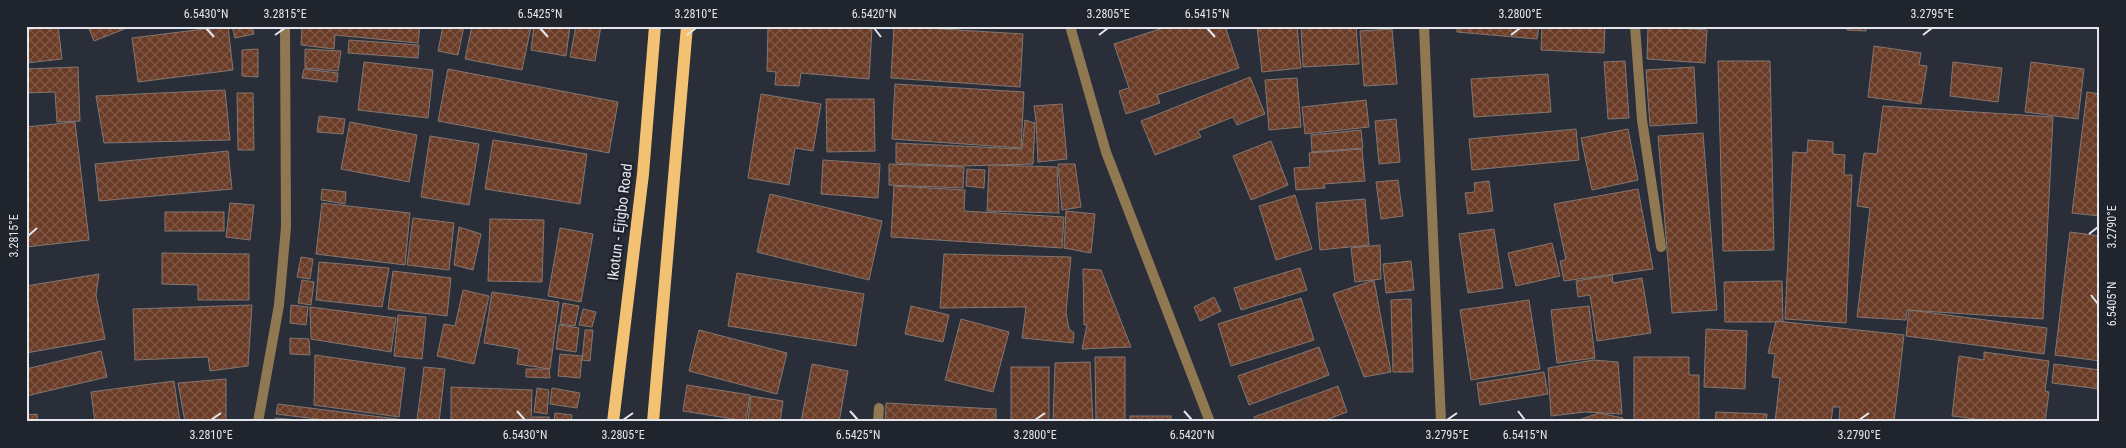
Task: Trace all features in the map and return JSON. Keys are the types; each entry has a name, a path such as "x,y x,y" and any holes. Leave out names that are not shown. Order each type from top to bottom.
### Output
{"main road":[{"name":"Ikotun - Ejigbo Road","path":"613,422 643,174 656,26"},
{"path":"654,422 687,26"}],"street":[{"path":"258,422 279,305 286,227 285,26"},
{"path":"1070,26 1106,152 1210,422"},
{"path":"1424,26 1441,422"},
{"path":"1635,26 1642,120 1661,247"},
{"path":"878,422 879,408"}],"building":[{"path":"58,26 62,59 26,63 26,30"},
{"path":"88,26 132,26 94,41"},
{"path":"228,26 233,70 138,82 132,38"},
{"path":"232,26 252,26 254,34 235,38"},
{"path":"302,26 420,26 418,43 335,35 334,49 301,45"},
{"path":"443,26 464,26 458,55 438,51"},
{"path":"472,26 531,27 522,70 465,59"},
{"path":"534,26 570,26 566,56 531,50"},
{"path":"576,26 601,26 595,61 570,57"},
{"path":"768,26 872,28 869,79 801,73 799,86 775,85 776,72 767,71"},
{"path":"894,26 1023,34 1020,87 891,78"},
{"path":"1169,26 1225,26 1239,68 1157,95 1160,103 1126,114 1119,91 1129,88 1114,44"},
{"path":"1257,26 1297,26 1301,68 1262,72"},
{"path":"1301,26 1356,26 1359,64 1303,67"},
{"path":"1457,26 1539,26 1537,39 1457,32"},
{"path":"1542,26 1605,26 1604,53 1541,50"},
{"path":"1648,26 1707,30 1705,63 1647,59"},
{"path":"1847,26 1866,26 1866,31 1847,30"},
{"path":"1392,29 1397,84 1364,86 1360,31"},
{"path":"349,40 419,45 418,58 348,53"},
{"path":"1874,46 1921,53 1919,65 1927,66 1921,104 1868,97"},
{"path":"258,49 258,77 242,76 242,50"},
{"path":"305,49 341,51 338,71 305,68"},
{"path":"1625,61 1629,118 1608,119 1604,62"},
{"path":"1718,61 1770,61 1774,250 1723,251"},
{"path":"364,62 433,70 428,118 358,110"},
{"path":"1953,62 2002,68 1998,102 1950,96"},
{"path":"2031,62 2084,69 2078,119 2025,112"},
{"path":"78,67 80,121 57,122 55,92 26,93 26,69"},
{"path":"1694,67 1697,123 1650,126 1646,70"},
{"path":"304,69 338,73 337,82 302,78"},
{"path":"448,69 618,102 609,153 438,121"},
{"path":"1548,74 1551,112 1474,117 1471,79"},
{"path":"1250,77 1265,114 1237,125 1233,117 1198,131 1201,137 1155,155 1141,121"},
{"path":"1297,78 1301,127 1269,130 1265,80"},
{"path":"895,84 1024,92 1021,148 892,139"},
{"path":"225,90 230,140 104,143 96,96"},
{"path":"2087,92 2100,94 2100,216 2072,213"},
{"path":"237,93 253,93 254,150 238,150"},
{"path":"761,94 821,104 813,151 795,148 789,185 748,178"},
{"path":"826,99 874,99 875,151 827,152"},
{"path":"1366,100 1369,127 1305,134 1302,107"},
{"path":"1062,104 1067,159 1038,162 1034,106"},
{"path":"1883,106 2053,117 2043,319 1907,310 1906,320 1857,317 1870,208 1857,206 1864,153 1877,154"},
{"path":"319,116 345,119 343,134 317,132"},
{"path":"1396,119 1400,162 1379,164 1375,121"},
{"path":"1025,120 1035,123 1033,164 962,166 896,163 896,143 1022,149"},
{"path":"75,122 89,240 26,247 26,127"},
{"path":"350,122 417,135 409,182 341,169"},
{"path":"1576,129 1579,160 1472,170 1469,139"},
{"path":"1628,129 1638,180 1592,190 1581,138"},
{"path":"1361,130 1363,148 1312,152 1311,135"},
{"path":"1703,133 1717,310 1672,313 1658,136"},
{"path":"430,136 479,144 469,205 421,197"},
{"path":"493,140 587,154 580,204 485,189"},
{"path":"1808,140 1833,142 1833,154 1845,155 1844,175 1852,175 1846,323 1785,319 1793,152 1807,153"},
{"path":"1271,141 1288,185 1251,200 1233,156"},
{"path":"1362,149 1365,181 1324,184 1325,188 1296,190 1294,168 1310,167 1309,153"},
{"path":"228,151 232,189 99,201 95,164"},
{"path":"823,160 880,164 878,198 821,194"},
{"path":"889,164 964,167 963,188 889,185"},
{"path":"1058,164 1075,164 1081,207 1062,210"},
{"path":"989,165 1057,167 1059,213 987,211"},
{"path":"967,169 985,170 984,188 966,186"},
{"path":"1398,180 1403,216 1381,219 1376,182"},
{"path":"1489,181 1493,211 1468,214 1465,193 1475,192 1474,183"},
{"path":"894,186 965,190 964,211 1064,217 1062,248 891,237"},
{"path":"322,189 346,192 345,204 321,200"},
{"path":"1638,189 1653,269 1564,281 1560,261 1566,260 1554,204"},
{"path":"770,194 882,221 869,280 757,252"},
{"path":"1295,195 1312,249 1276,260 1259,206"},
{"path":"1365,199 1369,245 1320,250 1316,203"},
{"path":"230,203 254,205 250,240 226,237"},
{"path":"322,203 410,213 405,265 316,254"},
{"path":"1066,211 1095,214 1091,253 1064,248"},
{"path":"165,212 224,212 224,231 165,231"},
{"path":"413,218 454,223 449,270 407,265"},
{"path":"490,219 544,220 542,282 488,281"},
{"path":"459,227 481,234 473,270 454,265"},
{"path":"560,228 593,234 581,302 548,296"},
{"path":"1494,229 1503,288 1468,293 1459,234"},
{"path":"2070,232 2100,236 2100,361 2055,355"},
{"path":"1552,243 1560,276 1516,286 1508,253"},
{"path":"1380,245 1381,279 1355,282 1351,248"},
{"path":"162,253 249,254 249,300 198,300 198,285 162,284"},
{"path":"944,254 1071,257 1066,312 1069,329 1074,333 1073,343 1022,338 1026,307 940,308"},
{"path":"301,257 313,259 310,279 297,277"},
{"path":"1411,261 1414,290 1386,293 1383,264"},
{"path":"319,262 389,268 382,307 316,300"},
{"path":"1300,268 1307,290 1241,310 1234,288"},
{"path":"1083,269 1101,270 1131,347 1082,349 1087,325 1084,325"},
{"path":"393,271 451,278 447,316 388,309"},
{"path":"737,273 864,294 856,346 728,326"},
{"path":"99,274 96,295 105,339 26,353 26,286"},
{"path":"1612,275 1613,283 1642,278 1651,333 1597,341 1590,295 1578,297 1576,281"},
{"path":"302,280 314,282 311,305 298,303"},
{"path":"1374,280 1391,372 1364,377 1333,294"},
{"path":"1782,281 1783,322 1725,322 1724,282"},
{"path":"463,290 489,296 474,364 437,356 444,324 455,326"},
{"path":"492,292 559,302 550,369 517,364 519,349 484,343"},
{"path":"1214,297 1221,311 1200,321 1194,307"},
{"path":"1301,298 1314,340 1231,366 1218,324"},
{"path":"1411,299 1413,372 1393,372 1391,300"},
{"path":"1529,300 1540,369 1471,380 1460,310"},
{"path":"563,303 579,306 575,326 560,324"},
{"path":"252,305 248,366 210,371 208,357 135,360 133,309"},
{"path":"291,305 308,307 306,325 290,323"},
{"path":"911,306 949,315 943,342 905,334"},
{"path":"1589,306 1595,358 1557,363 1551,310"},
{"path":"310,307 396,318 391,352 311,339"},
{"path":"583,309 596,312 592,327 579,325"},
{"path":"1909,310 2047,328 2044,354 1906,336"},
{"path":"398,315 426,317 422,359 394,356"},
{"path":"961,319 1009,332 993,392 945,380"},
{"path":"1776,321 1904,335 1894,422 1839,422 1840,407 1833,407 1831,422 1775,422 1780,378 1772,377 1775,354 1768,353"},
{"path":"559,325 579,328 576,352 556,349"},
{"path":"1706,329 1747,331 1745,389 1704,387"},
{"path":"585,330 593,330 590,361 582,360"},
{"path":"699,330 787,353 777,394 689,371"},
{"path":"290,338 309,339 310,355 290,354"},
{"path":"1319,347 1329,375 1249,405 1238,376"},
{"path":"101,351 107,377 26,396 26,369"},
{"path":"1984,352 2049,361 2045,391 2049,392 2045,422 1999,422 1952,416 1959,356 1984,360"},
{"path":"560,354 582,356 580,378 558,376"},
{"path":"315,355 405,368 399,417 314,405"},
{"path":"1095,357 1125,357 1125,422 1096,422"},
{"path":"1634,357 1689,357 1689,375 1699,375 1699,422 1634,422"},
{"path":"1593,360 1618,362 1622,414 1585,412 1551,416 1548,368"},
{"path":"1090,362 1093,422 1053,422 1055,363"},
{"path":"812,364 848,371 839,422 801,422"},
{"path":"2054,364 2100,370 2100,389 2052,383"},
{"path":"424,367 445,369 439,422 417,420"},
{"path":"1011,367 1049,367 1049,422 1011,422"},
{"path":"526,369 549,369 550,378 526,377"},
{"path":"1544,372 1548,394 1480,405 1477,383"},
{"path":"226,379 226,422 185,422 178,383"},
{"path":"174,381 180,422 95,422 91,392"},
{"path":"687,385 750,395 746,421 683,411"},
{"path":"1338,386 1347,412 1321,422 1255,422 1254,417"},
{"path":"451,387 532,390 531,422 451,422"},
{"path":"537,388 549,390 547,414 534,412"},
{"path":"552,388 580,393 577,408 550,404"},
{"path":"751,396 783,401 780,422 748,421"},
{"path":"886,403 996,409 996,422 885,422"},
{"path":"278,404 405,420 405,422 341,422 276,414"},
{"path":"1716,412 1767,414 1766,422 1715,422"},
{"path":"555,413 572,415 571,422 554,422"},
{"path":"1599,413 1623,418 1623,422 1573,422"},
{"path":"37,414 38,422 26,422 26,415"},
{"path":"1130,416 1171,416 1171,422 1130,422"},
{"path":"533,417 549,417 549,422 533,422"},
{"path":"275,418 325,422 274,422"}]}
